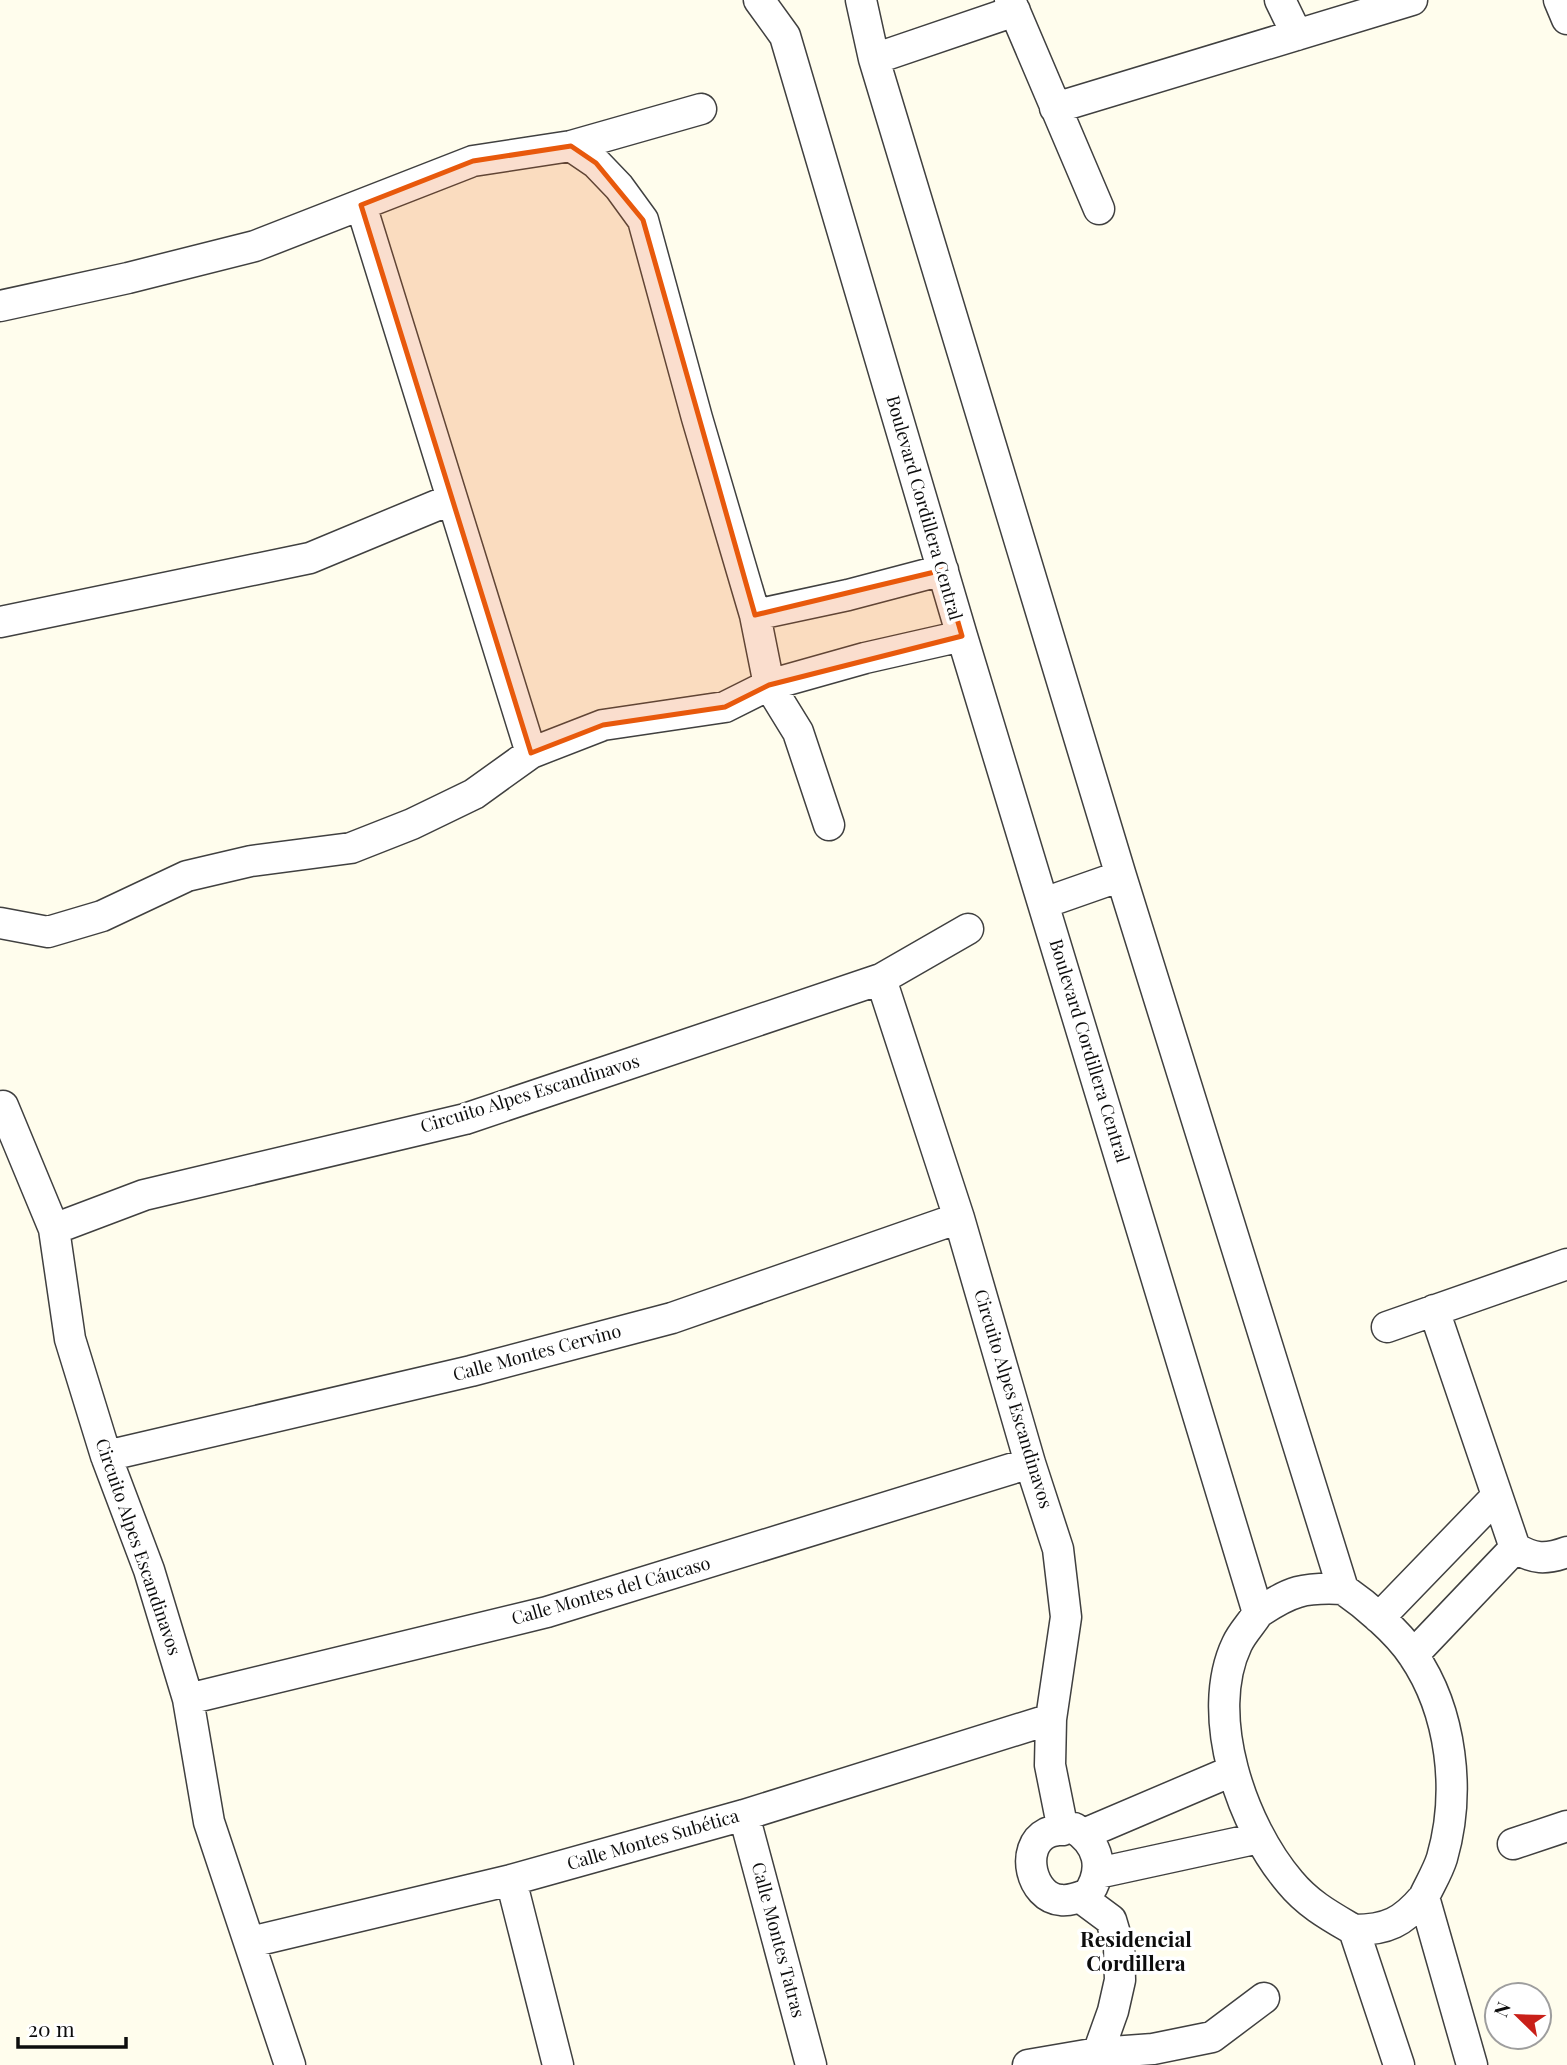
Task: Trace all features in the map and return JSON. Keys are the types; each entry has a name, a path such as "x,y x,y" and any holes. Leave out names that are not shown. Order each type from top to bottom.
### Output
{"street":[{"name":"Boulevard Cordillera Central","path":"759,0 785,36 962,636 1258,1613"},
{"path":"1280,0 1297,35"},
{"path":"1055,108 1412,0"},
{"path":"1559,0 1567,19"},
{"path":"864,1 874,59 1121,876 1343,1589"},
{"path":"874,59 1012,6 1098,209"},
{"path":"0,306 255,246 473,161 571,146 701,109"},
{"path":"571,146 596,163 619,187 643,220 755,615 769,685 798,732 829,825"},
{"path":"361,205 531,753"},
{"path":"0,622 310,558 452,499"},
{"path":"755,615 943,570"},
{"path":"0,923 48,932 102,916 187,876 251,861 351,848 412,824 474,794 531,753 603,725 725,707 769,685 865,658 962,636"},
{"path":"1044,903 1121,876"},
{"name":"Circuito Alpes Escandinavos","path":"54,1229 144,1195 466,1119 881,979 968,929"},
{"name":"Circuito Alpes Escandinavos","path":"881,979 959,1218 1030,1463 1059,1549 1066,1617 1051,1719 1050,1765 1074,1832"},
{"name":"Circuito Alpes Escandinavos","path":"3,1106 54,1229 70,1339 106,1456 149,1570 188,1699 209,1822 290,2065"},
{"name":"Calle Montes Cervino","path":"106,1456 471,1371 672,1318 959,1218"},
{"path":"1387,1327 1567,1264"},
{"path":"1434,1310 1514,1548 1531,1558 1556,1556 1567,1552"},
{"name":"Calle Montes del Cáucaso","path":"188,1699 547,1612 1030,1463"},
{"path":"1379,1618 1497,1496"},
{"path":"1413,1655 1514,1548"},
{"path":"1312,1588 1343,1589 1367,1606 1413,1655 1437,1703 1449,1752 1452,1807 1441,1859 1424,1897 1410,1914 1391,1925 1370,1930 1354,1930 1318,1910 1290,1882 1259,1838 1232,1771 1225,1723 1227,1675 1237,1643 1258,1613 1282,1597 1312,1588"},
{"name":"Calle Montes Subética","path":"251,1942 511,1880 744,1815 1051,1719"},
{"path":"1074,1832 1096,1852 1098,1873 1088,1894 1060,1900 1046,1894 1035,1884 1032,1871 1031,1858 1036,1842 1046,1833 1074,1832 1232,1771"},
{"name":"Calle Montes Tatras","path":"744,1815 811,2065"},
{"path":"1513,1844 1567,1826"},
{"path":"1098,1873 1259,1838"},
{"path":"511,1880 558,2065"},
{"path":"1080,1897 1111,1920 1119,1947 1120,1980 1113,2011 1098,2053"},
{"path":"1424,1897 1472,2065"},
{"path":"1354,1930 1399,2065"},
{"path":"1028,2065 1098,2053 1153,2049 1212,2037 1264,1998"}],"highlighted area":[{"path":"571,146 596,163 643,220 755,615 943,570 962,636 769,685 725,707 603,725 531,753 361,205 473,161"}],"district":[{"name":"Residencial Cordillera","path":"1136,1952"}]}
